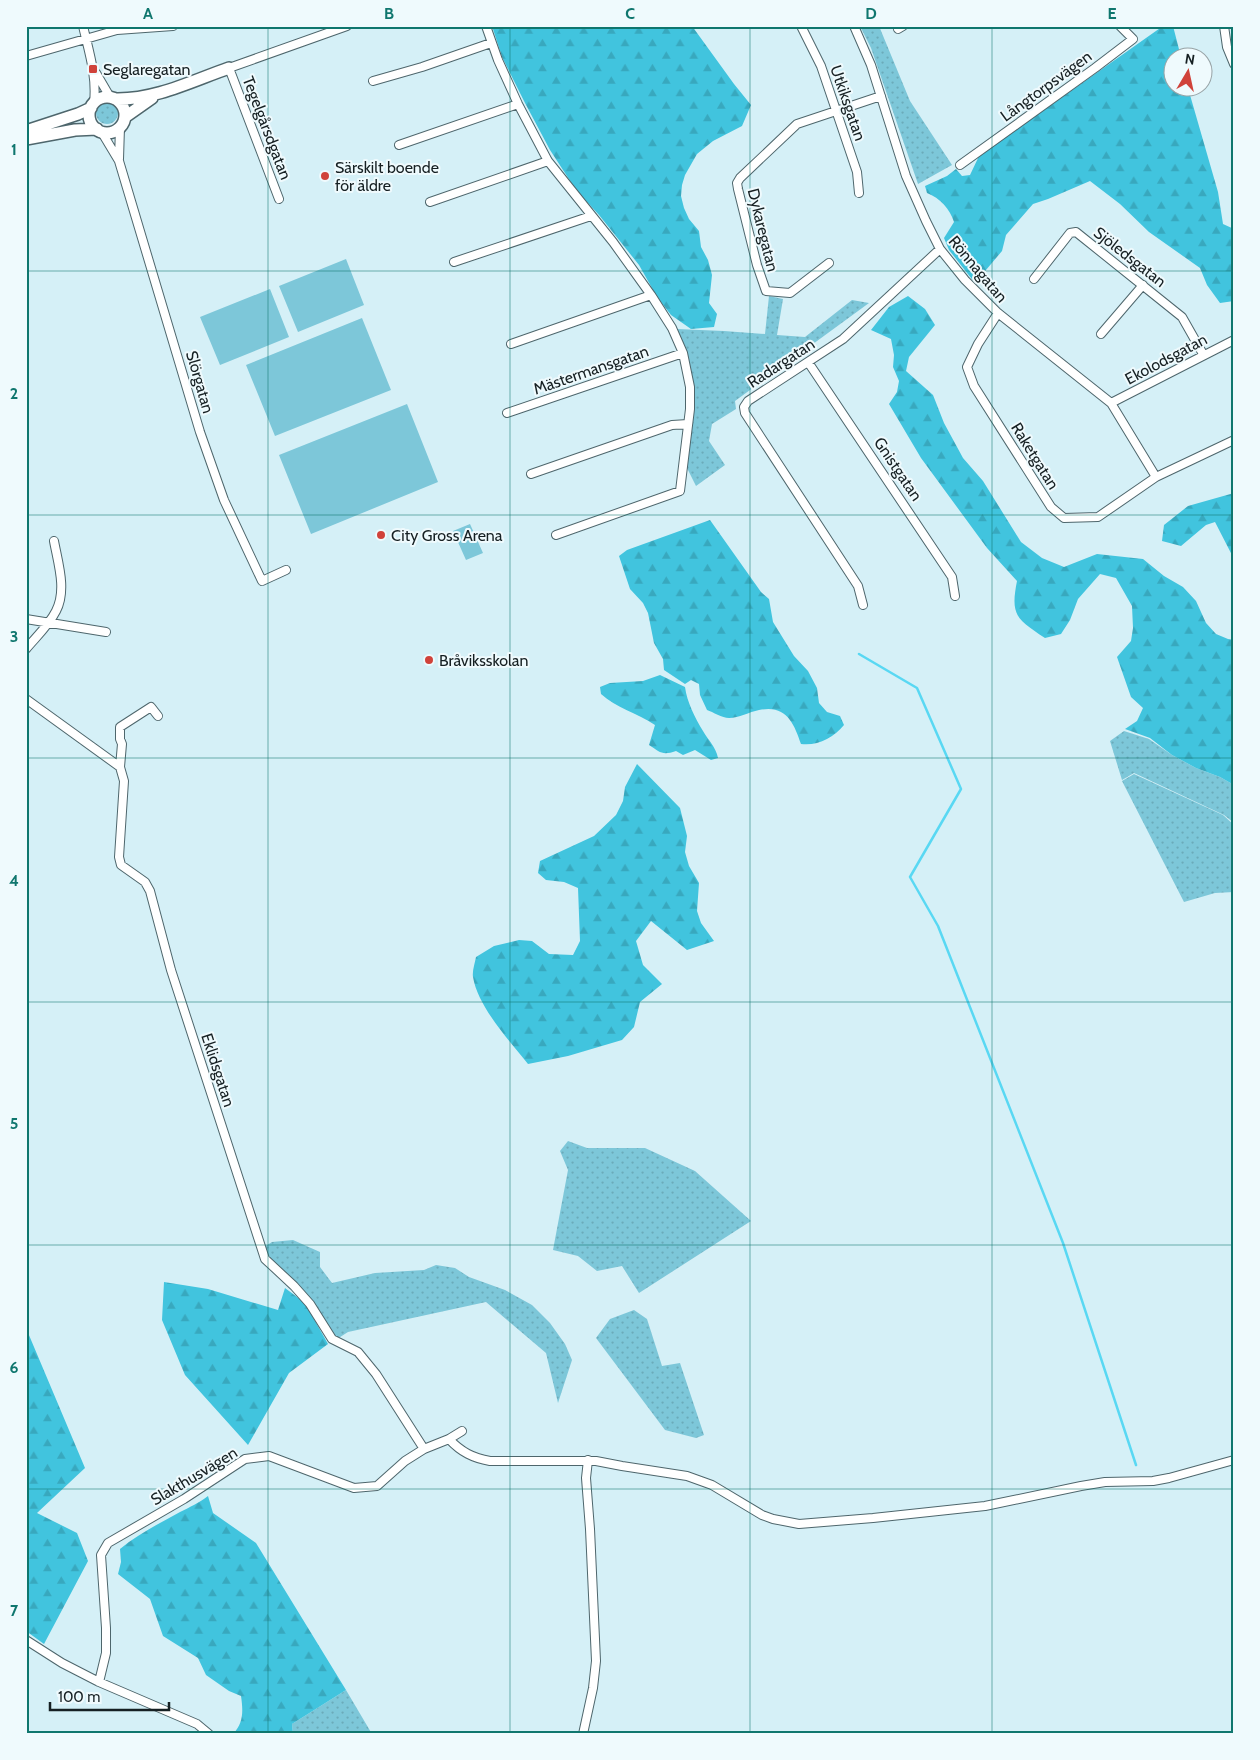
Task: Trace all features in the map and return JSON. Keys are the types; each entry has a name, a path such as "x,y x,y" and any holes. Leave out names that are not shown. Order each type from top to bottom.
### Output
{"main road":[{"path":"26,131 78,114 92,106 98,99 127,99 157,94 229,68"},
{"path":"26,139 75,130 111,132 157,94"},
{"path":"112,98 123,107 122,122"},
{"path":"92,106 90,120 99,130"}],"street":[{"path":"83,26 93,69 95,88 92,106"},
{"path":"26,56 117,30 173,26"},
{"path":"229,68 347,26"},
{"path":"486,26 491,43 518,104 548,161 613,242 651,294 672,328 683,353 690,387 688,424 680,492 556,535"},
{"name":"Utkiksgatan","path":"801,26 822,66 857,172 859,193"},
{"name":"Rönnagatan","path":"854,26 865,49 906,176 940,249 965,280 998,313 1111,403 1156,477"},
{"name":"Långtorpsvägen","path":"960,165 1133,39 1120,26"},
{"path":"1224,26 1234,64"},
{"path":"373,81 422,67 491,43"},
{"name":"Tegelgårsdgatan","path":"229,68 279,199"},
{"path":"93,69 112,98"},
{"name":"Dykaregatan","path":"829,263 790,293 766,291 757,265 737,183 797,124 881,96"},
{"path":"399,145 518,104"},
{"name":"Slörgatan","path":"119,160 122,122"},
{"name":"Slörgatan","path":"99,130 119,160 200,432 224,500 262,581 286,570"},
{"path":"430,202 548,161"},
{"path":"454,262 591,216"},
{"name":"Sjöledsgatan","path":"1034,279 1070,234 1076,232 1182,317 1203,354"},
{"name":"Radargatan","path":"863,605 858,586 745,413 744,407 748,401 843,339 940,249"},
{"path":"1102,334 1143,285"},
{"path":"511,344 651,294"},
{"name":"Raketgatan","path":"998,313 978,344 967,367 974,386 1051,506 1064,518 1098,517 1156,477"},
{"name":"Ekolodsgatan","path":"1111,403 1203,354 1234,340"},
{"name":"Mästermansgatan","path":"507,413 683,353"},
{"name":"Gnistgatan","path":"808,362 952,577 955,596"},
{"path":"531,474 672,425 688,424"},
{"path":"1156,477 1234,440"},
{"path":"26,648 56,611 60,595 60,578 54,541"},
{"path":"26,619 106,632"},
{"path":"26,699 120,767"},
{"path":"120,767 122,744 120,727 151,707 158,716"},
{"name":"Eklidsgatan","path":"120,767 124,781 119,857 121,865 145,882 150,891 171,970 265,1259 300,1292 310,1304 332,1339 358,1352 376,1374 424,1449"},
{"name":"Slakthusvägen","path":"99,1682 106,1653 101,1555 108,1543 184,1499 245,1459 269,1456 354,1488 377,1486 405,1461 424,1449 450,1439 462,1431"},
{"path":"450,1439 465,1453 475,1458 490,1461 588,1460 695,1478 712,1484 762,1515 799,1524 985,1506 1105,1482 1170,1478 1234,1460"},
{"path":"583,1734 593,1688 596,1661 586,1478 588,1460"},
{"path":"26,1640 62,1663 99,1682 197,1724 209,1734"}],"shaded area":[{"path":"860,26 879,26 910,101 952,165 918,184 871,48"},
{"path":"107,102 115,105 118,113 115,121 107,124 99,121 96,113 99,105"},
{"path":"346,259 364,305 298,332 279,286"},
{"path":"270,289 289,337 220,365 200,317"},
{"path":"769,296 783,299 777,335 805,337 852,300 869,303 735,401 736,409 712,424 709,441 725,465 696,486 687,468 695,402 690,369 677,329 765,334"},
{"path":"362,318 391,390 275,436 246,365"},
{"path":"407,404 438,482 311,534 279,455"},
{"path":"470,524 483,553 466,560 453,531"},
{"path":"1124,731 1149,739 1172,755 1196,768 1220,777 1234,785 1234,823 1224,815 1134,773 1122,780 1110,741"},
{"path":"1134,774 1223,815 1234,825 1234,892 1215,893 1184,902 1122,781"},
{"path":"568,1141 587,1148 645,1148 695,1171 751,1221 639,1293 622,1266 597,1271 578,1256 553,1250 568,1170 560,1151"},
{"path":"293,1240 320,1252 320,1267 332,1283 375,1273 424,1270 436,1265 455,1268 469,1277 505,1290 532,1305 550,1323 565,1344 572,1360 558,1403 546,1353 486,1302 348,1332 337,1339 311,1304 267,1259 264,1247 272,1242"},
{"path":"634,1310 647,1319 662,1366 680,1363 704,1435 696,1438 665,1430 596,1338 610,1319"},
{"path":"346,1690 372,1734 293,1734 292,1724"}],"green space":[{"path":"492,26 692,26 751,105 742,126 713,141 697,154 685,175 682,185 681,196 684,208 689,219 699,231 701,247 708,260 712,275 709,303 717,314 714,327 691,329 671,315 657,297 639,265 599,215 576,190 550,150 525,103 502,57"},
{"path":"1163,26 1173,26 1179,48 1162,48 1162,98 1191,98 1218,192 1223,224 1234,229 1234,301 1220,303 1207,285 1200,268 1149,232 1120,204 1090,181 1033,204 1006,235 1002,251 975,283 949,250 944,238 954,222 950,213 940,201 927,193 925,186 947,176 956,169 962,176 970,175 979,156"},
{"path":"908,296 925,309 935,325 909,357 906,371 933,395 944,423 963,458 983,481 1021,542 1042,558 1064,567 1097,554 1143,559 1164,576 1183,587 1196,601 1206,623 1216,634 1234,640 1234,785 1172,755 1150,738 1125,729 1137,721 1143,708 1131,697 1117,657 1131,641 1133,628 1132,606 1116,578 1100,574 1078,599 1070,620 1061,634 1045,638 1018,616 1014,602 1017,581 987,548 921,458 889,404 897,392 899,381 893,367 894,355 891,339 871,330 889,307"},
{"path":"1234,493 1234,559 1215,522 1206,525 1181,546 1162,541 1164,525 1188,506"},
{"path":"710,520 761,592 769,599 773,622 794,656 808,671 817,688 819,703 827,712 840,716 844,725 825,740 813,744 801,744 792,722 788,717 776,710 759,710 733,718 718,715 707,710 700,695 699,684 691,680 685,684 664,670 663,659 654,643 648,613 643,603 630,589 619,556 627,550"},
{"path":"660,675 685,687 694,715 714,747 718,758 711,760 695,750 683,755 676,751 664,753 659,751 649,745 655,725 613,703 601,694 600,687 610,683 643,681"},
{"path":"637,764 680,808 687,836 685,852 689,866 699,883 697,911 701,923 714,941 687,950 651,921 636,941 643,965 662,984 640,1002 634,1027 622,1040 568,1056 528,1064 495,1023 481,1000 473,977 476,957 494,946 519,940 532,941 549,954 573,955 580,941 578,888 564,882 546,880 538,873 540,861 594,836 616,815 623,801 625,787"},
{"path":"164,1282 208,1289 278,1310 285,1288 305,1303 328,1344 289,1373 248,1445 185,1375 162,1320"},
{"path":"26,1328 85,1468 37,1513 77,1533 88,1561 44,1644 26,1631"},
{"path":"208,1496 213,1513 256,1543 346,1690 292,1724 293,1734 233,1734 241,1721 241,1696 229,1691 206,1675 198,1658 163,1636 150,1599 118,1574 121,1562 120,1549 134,1538"}],"waterway":[{"path":"859,654 917,688 961,789 910,877 938,926 1063,1243 1136,1465"}],"place":[{"name":"Seglaregatan","path":"93,69"},
{"name":"Särskilt boende för äldre","path":"325,176"},
{"name":"City Gross Arena","path":"381,535"},
{"name":"Bråviksskolan","path":"429,660"}]}
